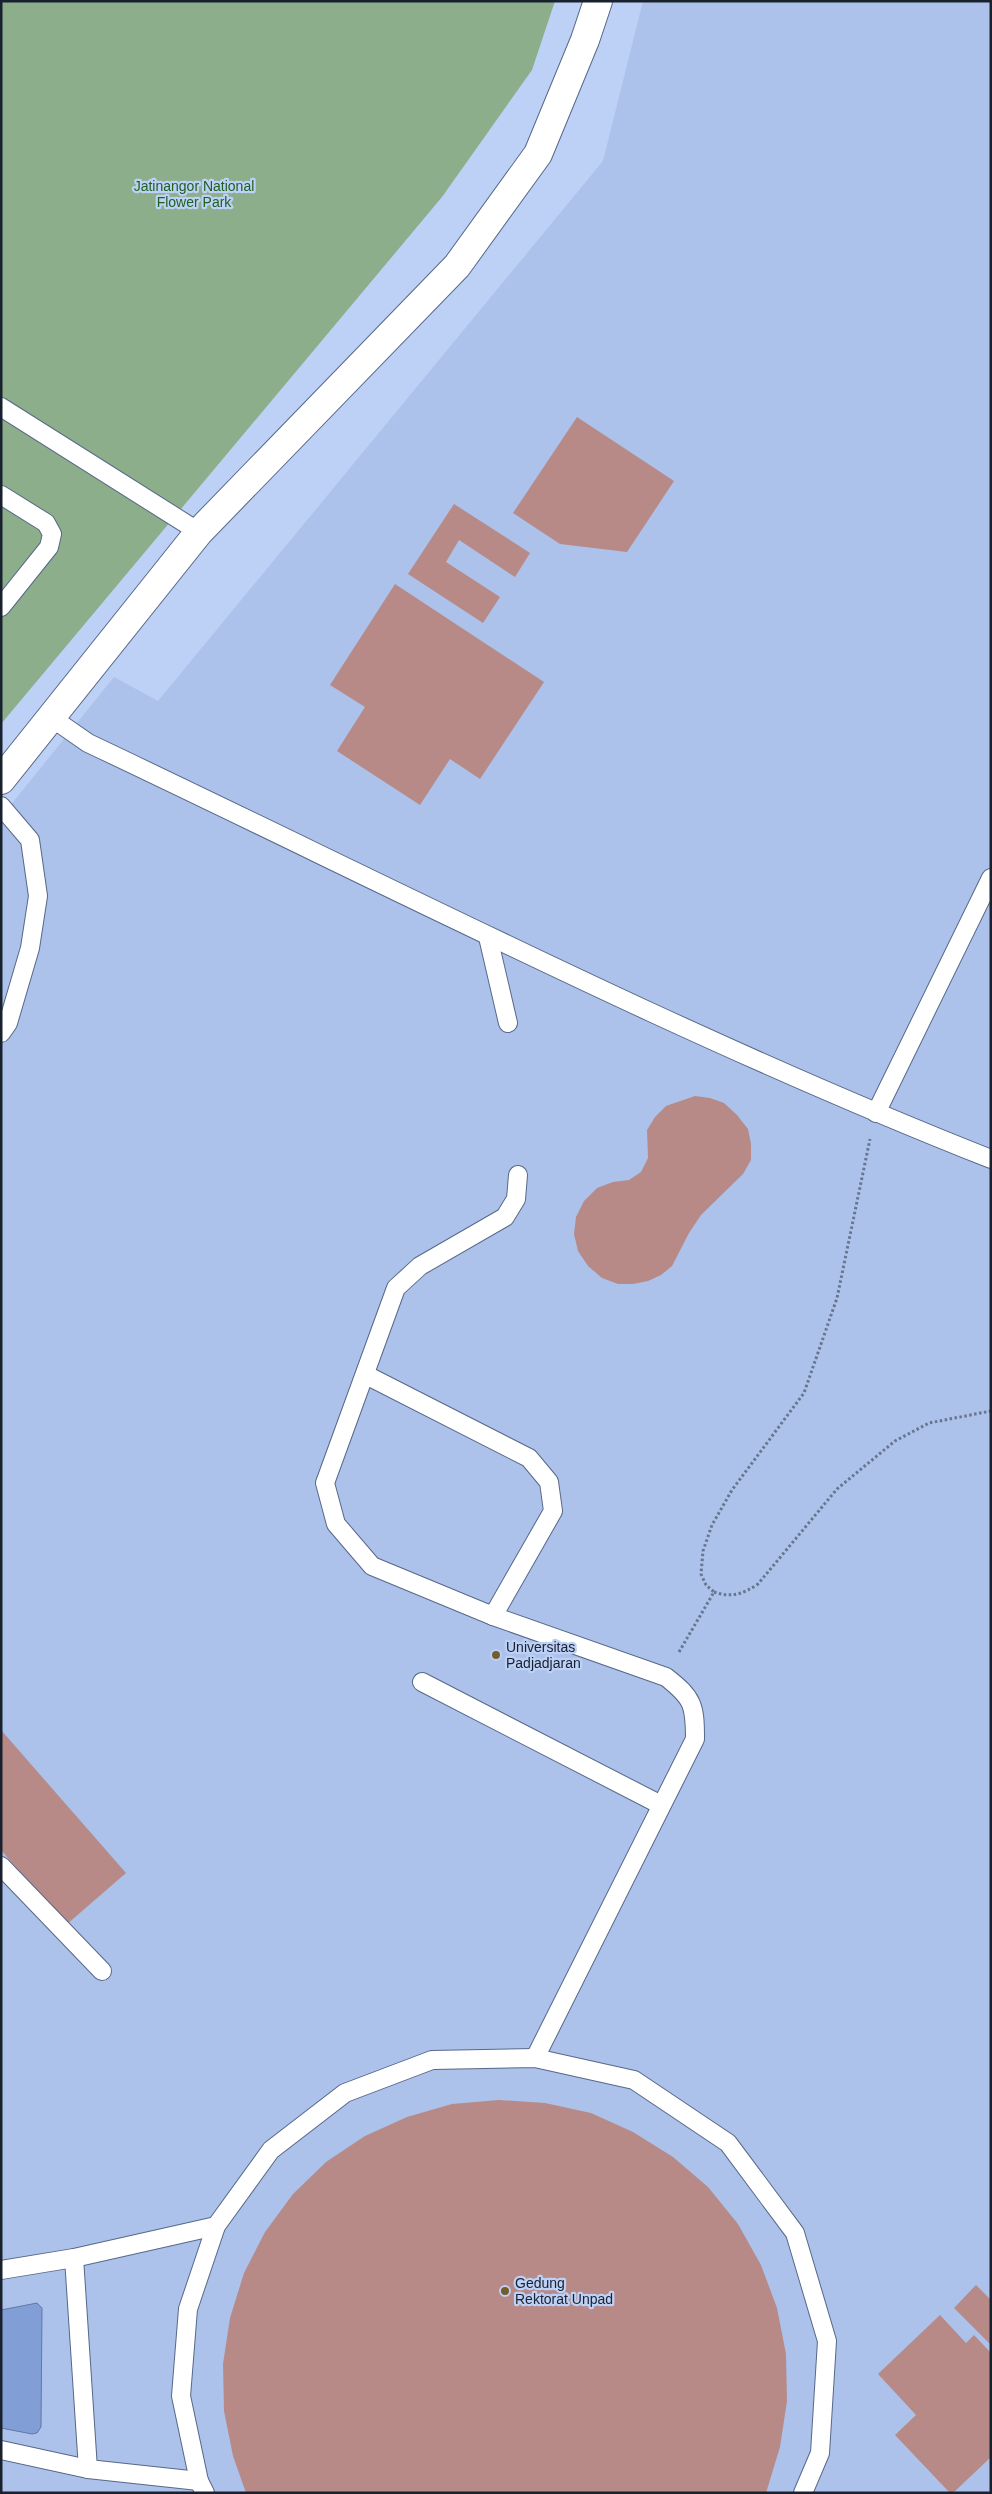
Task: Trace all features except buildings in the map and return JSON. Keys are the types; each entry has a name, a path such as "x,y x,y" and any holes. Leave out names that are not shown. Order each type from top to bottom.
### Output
{"main road":[{"path":"1,780 199,532 457,266 538,154 585,40 598,1"}],"lane":[{"path":"1,407 199,532"},
{"path":"1,495 46,523 52,534 49,547 1,607"},
{"path":"52,718 88,743 488,937 876,1114 991,1159"},
{"path":"1,806 30,840 38,896 30,948 8,1023 1,1034"},
{"path":"876,1114 991,878"},
{"path":"488,937 508,1023"},
{"path":"518,1175 516,1199 505,1217 420,1266 396,1288 366,1375 325,1483 336,1524 372,1566 493,1616 666,1677 686,1693 695,1715 695,1739 535,2058"},
{"path":"366,1375 529,1458 549,1482 553,1511 493,1616"},
{"path":"422,1682 661,1805"},
{"path":"1,1866 102,1971"},
{"path":"1,2450 88,2469 202,2487 181,2396 188,2309 216,2226 272,2150 345,2093 432,2060 535,2058 634,2080 720,2137 728,2143 795,2233 827,2341 820,2453 803,2493"},
{"path":"1,2270 74,2258 216,2226"},
{"path":"74,2258 88,2469"}],"path":[{"path":"876,1114 837,1298 804,1393 732,1490 712,1525 703,1551 701,1574 706,1585 714,1592 728,1597 745,1592 758,1584 837,1489 895,1442 929,1423 991,1411"},
{"path":"666,1677 685,1638 714,1592"}],"shaded area":[{"name":"Universitas Padjadjaran","path":"643,1 991,1 991,2493 1,2493 1,817 114,677 158,701 603,161"},
{"path":"37,2303 42,2308 41,2427 37,2433 32,2434 1,2428 1,2310"}],"green space":[{"name":"Jatinangor National Flower Park","path":"1,1 555,1 532,70 442,197 1,724"}],"place":[{"name":"Universitas Padjadjaran","path":"496,1655"},
{"name":"Gedung Rektorat Unpad","path":"505,2291"}]}
